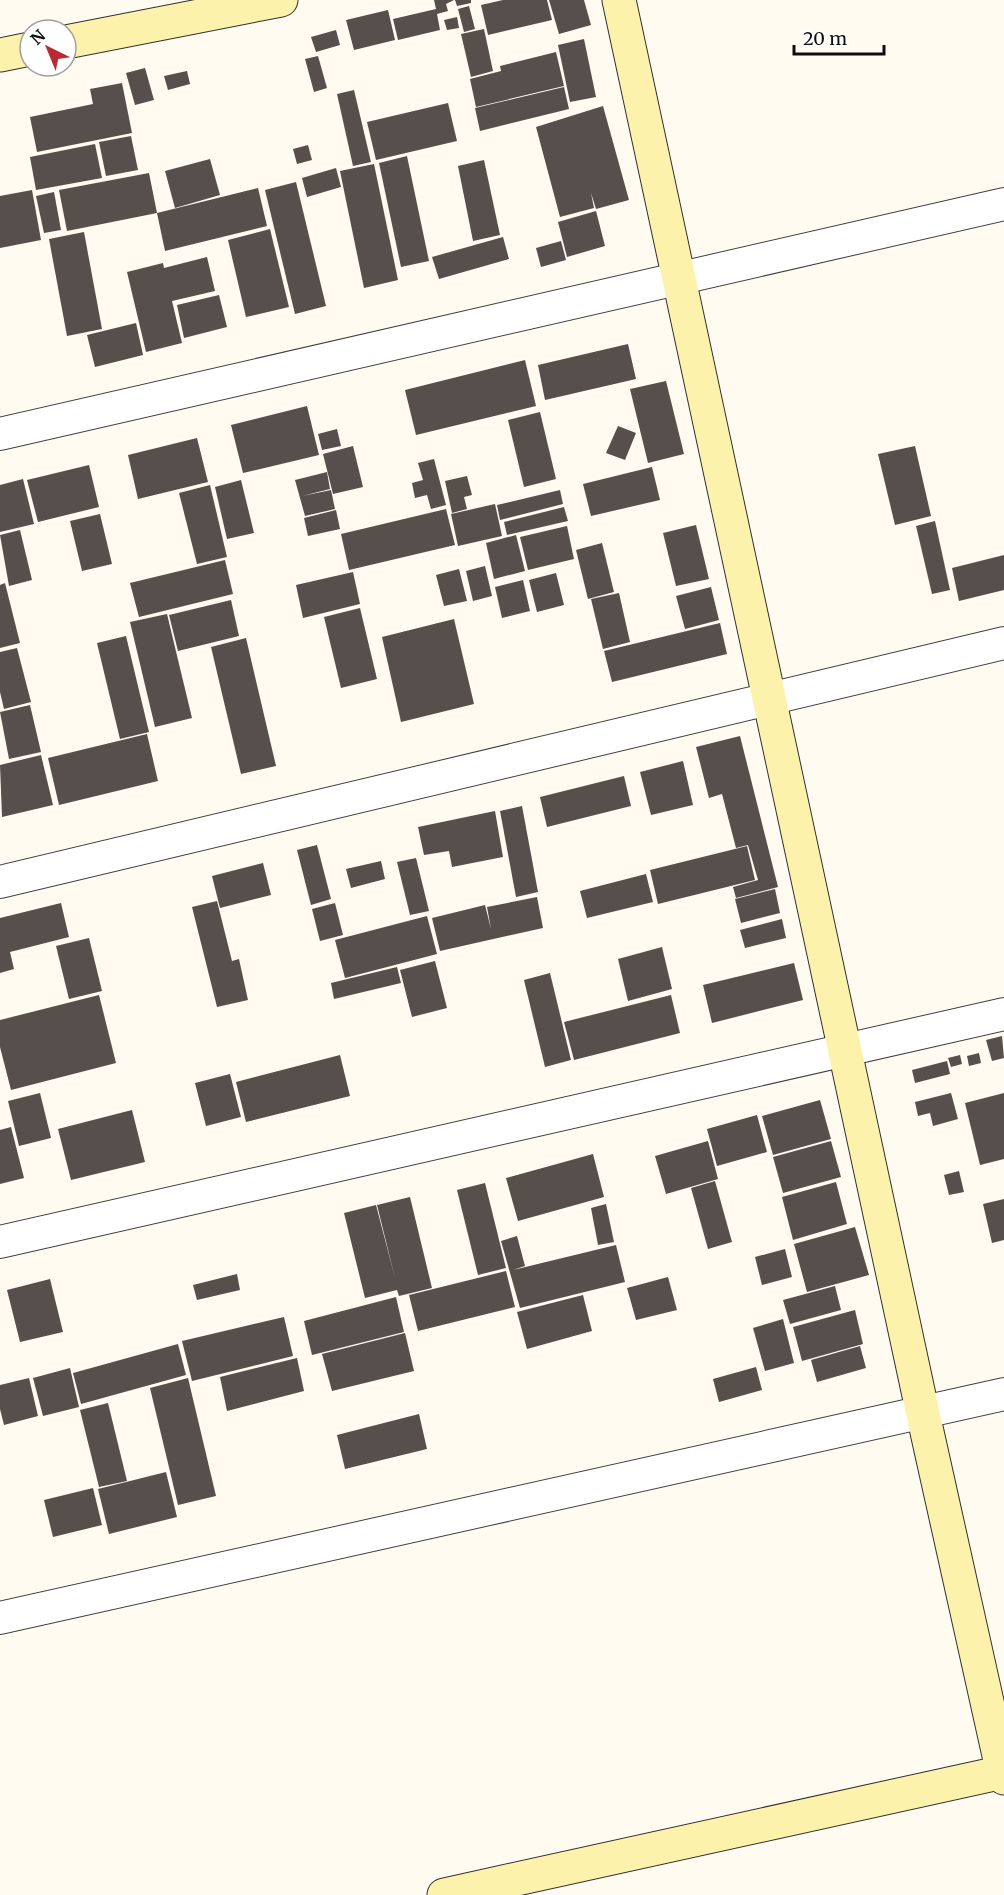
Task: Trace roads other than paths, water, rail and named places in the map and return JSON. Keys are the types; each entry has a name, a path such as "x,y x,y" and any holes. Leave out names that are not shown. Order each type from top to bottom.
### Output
{"street":[{"path":"78,40 281,0"},
{"path":"444,1895 1004,1774 767,697 681,279 619,0"},
{"path":"0,55 18,51"},
{"path":"0,434 1004,204"},
{"path":"0,882 1004,642"},
{"path":"0,1242 845,1052 1004,1014"},
{"path":"0,1618 923,1414 1004,1394"}]}
